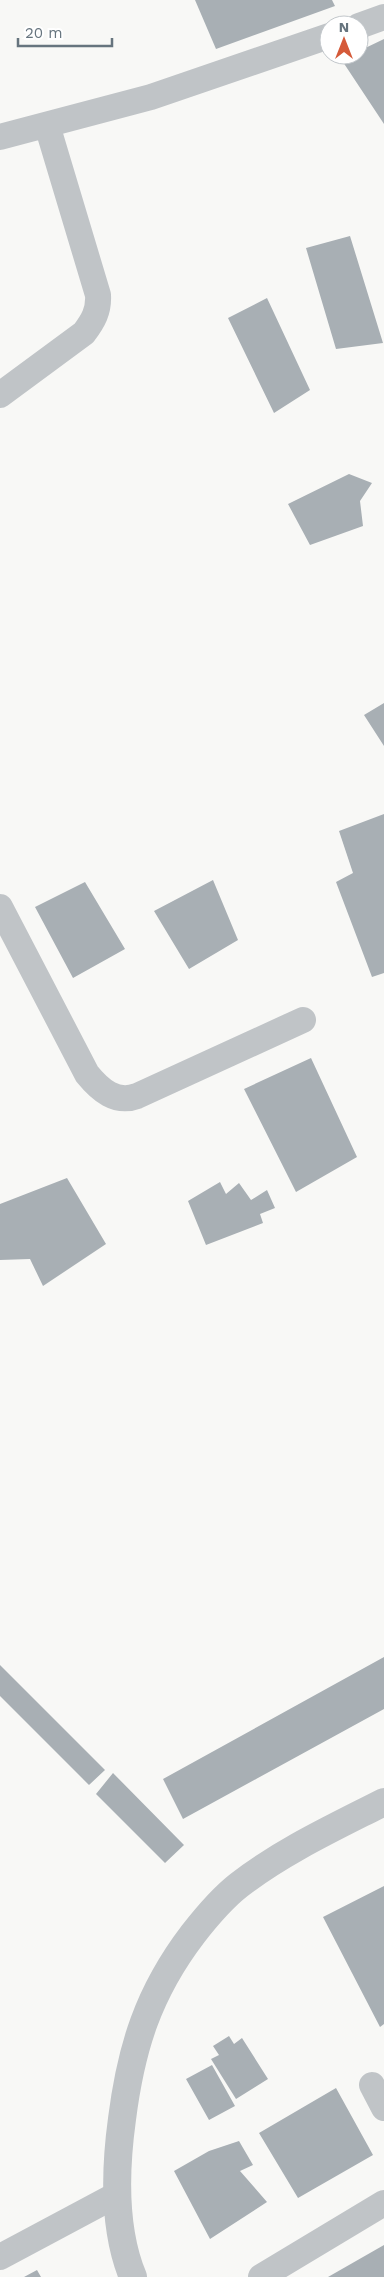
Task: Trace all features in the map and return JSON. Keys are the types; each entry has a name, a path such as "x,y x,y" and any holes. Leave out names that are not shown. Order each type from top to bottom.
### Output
{"street":[{"path":"369,22 384,17"},
{"path":"0,137 151,97 319,39"},
{"path":"0,395 84,333 90,325 98,305 98,295 47,125"},
{"path":"0,907 87,1074 96,1085 110,1095 125,1099 137,1096 304,1020"},
{"path":"133,2277 126,2257 118,2194 121,2130 133,2052 149,2006 174,1959 209,1914 238,1886 285,1854 384,1802"},
{"path":"372,2085 384,2108"},
{"path":"0,2257 118,2194"},
{"path":"261,2277 384,2203"}],"building":[{"path":"195,0 332,0 335,6 216,49"},
{"path":"384,39 384,124 345,65 369,65 369,46"},
{"path":"350,236 383,343 336,349 306,248"},
{"path":"267,298 310,390 274,413 228,318"},
{"path":"349,474 372,483 360,501 363,526 310,545 288,504"},
{"path":"384,703 384,746 364,715"},
{"path":"384,814 384,973 372,977 336,882 353,873 339,831"},
{"path":"213,880 238,940 189,969 154,911"},
{"path":"85,882 125,949 73,978 35,907"},
{"path":"311,1058 357,1157 296,1192 244,1089"},
{"path":"67,1178 106,1244 43,1286 30,1259 0,1260 0,1204"},
{"path":"220,1182 226,1194 239,1183 251,1200 267,1190 275,1208 260,1214 263,1223 206,1245 188,1201"},
{"path":"384,1657 384,1709 183,1819 163,1779"},
{"path":"0,1665 105,1770 89,1785 0,1696"},
{"path":"113,1773 184,1845 165,1863 96,1794"},
{"path":"384,1886 384,2024 380,2027 323,1917"},
{"path":"229,2036 234,2044 242,2038 268,2079 236,2099 211,2059 219,2055 213,2046"},
{"path":"212,2065 235,2106 209,2120 186,2079"},
{"path":"336,2088 373,2155 298,2198 259,2133"},
{"path":"239,2141 253,2165 240,2171 267,2202 210,2239 174,2171 209,2151"},
{"path":"384,2245 384,2277 328,2277"},
{"path":"37,2270 41,2277 24,2277"}]}
